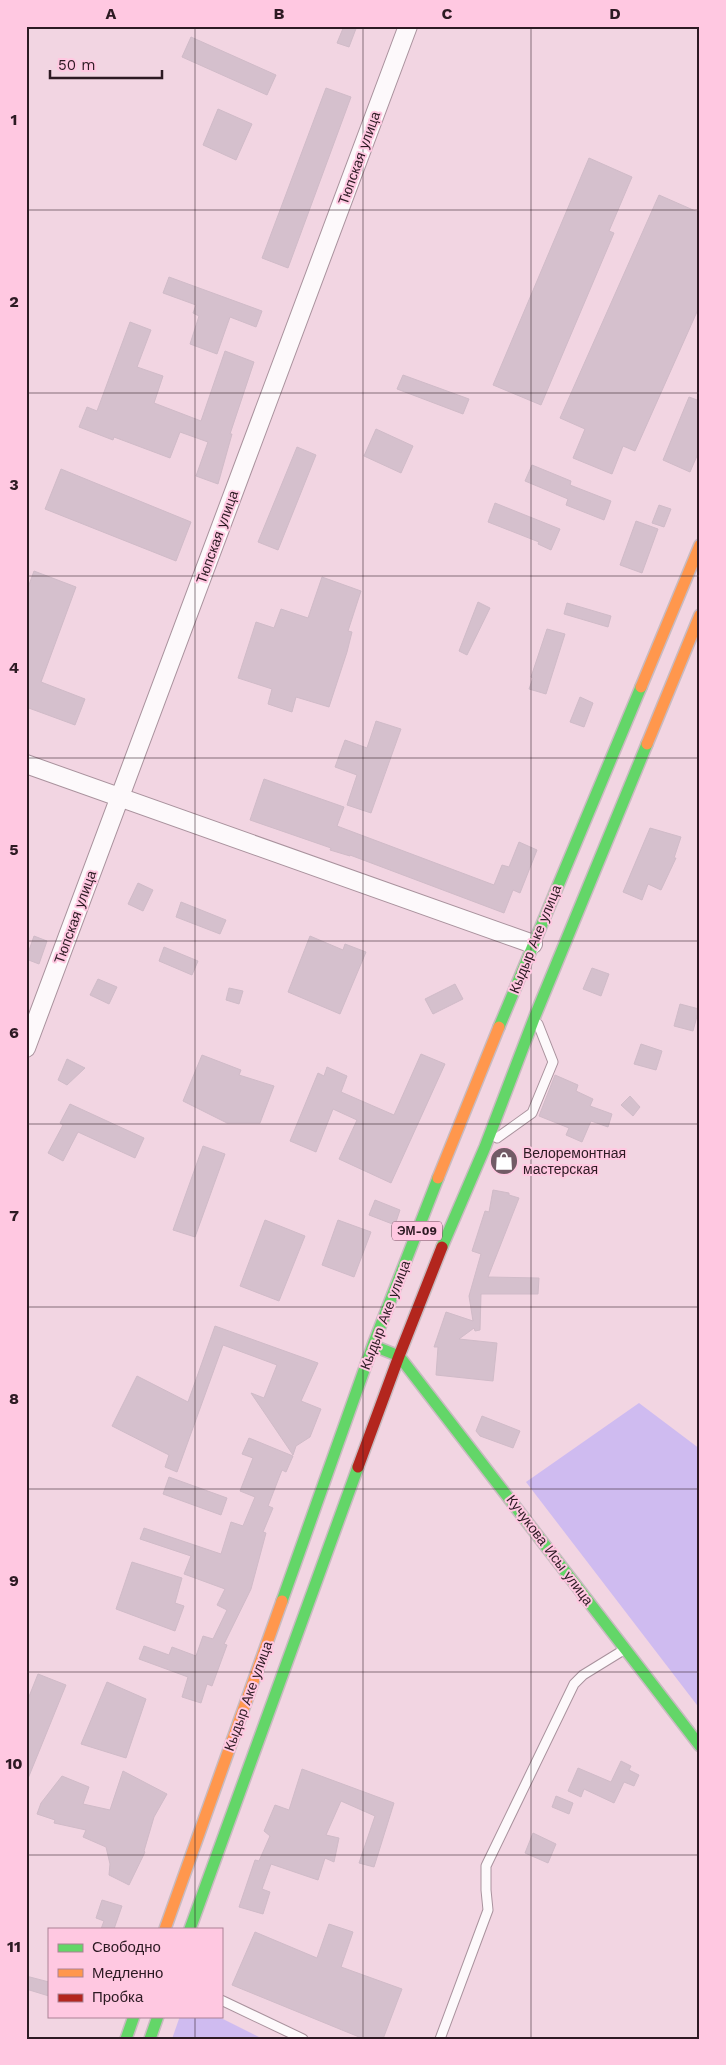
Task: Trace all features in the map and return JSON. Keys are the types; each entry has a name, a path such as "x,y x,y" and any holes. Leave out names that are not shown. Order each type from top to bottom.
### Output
{"main road":[{"name":"Кыдыр Аке улица","path":"165,1928 373,1345 424,1212 533,944 700,545"},
{"name":"Кыдыр Аке улица","path":"190,1928 399,1356 485,1147 535,1016 700,615"},
{"path":"373,1345 399,1356"},
{"name":"Кучукова Исы улица","path":"399,1356 700,1746"},
{"path":"126,2039 133,2018"},
{"path":"150,2039 157,2018"}],"street":[{"name":"Тюпская улица","path":"26,1048 408,26"},
{"path":"26,764 533,944"}],"lane":[{"path":"485,1147 532,1113 553,1062 535,1016"},
{"path":"440,2039 488,1910 486,1866 526,1782 574,1684 583,1675 626,1649"},
{"path":"222,2000 303,2039"}],"shaded area":[{"path":"639,1403 700,1449 700,1709 526,1482"},
{"path":"179,2018 221,2018 263,2039 172,2039"}],"building":[{"path":"344,26 357,26 349,47 337,43"},
{"path":"191,37 276,75 267,95 182,57"},
{"path":"326,88 351,97 288,268 262,258"},
{"path":"218,109 252,124 236,160 203,145"},
{"path":"589,158 632,177 609,231 614,233 541,405 493,385"},
{"path":"659,195 700,213 700,305 635,451 623,446 612,474 573,458 585,429 560,418"},
{"path":"169,277 262,311 256,327 230,317 217,354 190,344 199,316 193,313 196,305 163,293"},
{"path":"130,322 151,330 137,367 163,376 154,403 201,421 225,351 254,362 230,434 232,434 218,484 196,476 208,442 180,432 170,458 114,437 113,440 79,427 87,407 97,411"},
{"path":"403,375 469,399 463,414 397,389"},
{"path":"689,397 700,401 700,449 690,472 663,460"},
{"path":"376,429 413,446 401,473 364,456"},
{"path":"297,447 316,455 278,550 258,542"},
{"path":"532,465 571,481 570,485 611,501 604,520 566,505 568,499 525,481"},
{"path":"61,469 191,522 176,561 45,509"},
{"path":"495,503 560,529 551,550 538,544 539,542 488,522"},
{"path":"659,505 671,509 664,527 652,523"},
{"path":"636,521 658,529 642,573 620,565"},
{"path":"34,571 76,587 41,682 85,699 75,725 26,707 26,593"},
{"path":"322,577 361,591 348,631 352,632 329,707 296,697 292,712 268,704 272,689 238,678 256,622 274,628 281,609 308,618"},
{"path":"478,602 490,608 467,655 459,651"},
{"path":"567,603 611,616 608,627 564,614"},
{"path":"547,629 565,634 546,694 529,689 533,678 531,677"},
{"path":"580,697 593,703 584,727 570,722"},
{"path":"376,721 401,729 371,813 347,805 357,775 335,767 345,740 367,748"},
{"path":"264,779 344,807 337,826 494,885 502,865 509,867 519,842 537,850 520,893 513,890 504,913 350,855 330,850 331,848 250,820"},
{"path":"650,828 681,837 674,858 676,858 661,890 648,884 642,900 623,892"},
{"path":"138,883 153,890 143,911 128,904"},
{"path":"181,902 226,920 220,934 176,917"},
{"path":"34,936 47,941 39,964 26,959"},
{"path":"310,936 343,950 345,944 366,952 340,1014 288,992"},
{"path":"164,947 198,961 192,975 159,961"},
{"path":"592,968 609,974 601,996 583,989"},
{"path":"98,979 117,987 109,1004 90,995"},
{"path":"455,984 463,999 433,1014 425,999"},
{"path":"229,988 243,991 239,1004 226,1000"},
{"path":"680,1004 699,1009 693,1031 674,1026"},
{"path":"641,1044 662,1051 656,1070 634,1064"},
{"path":"421,1054 445,1064 391,1183 339,1159 357,1120 333,1109 316,1152 290,1141 318,1073 324,1076 327,1067 347,1076 341,1092 394,1115"},
{"path":"202,1055 241,1070 239,1075 274,1086 260,1123 227,1123 183,1101"},
{"path":"67,1059 85,1068 67,1085 58,1080"},
{"path":"555,1075 578,1085 576,1091 593,1099 590,1106 612,1114 608,1127 591,1121 582,1142 566,1135 569,1128 539,1116"},
{"path":"630,1096 640,1107 633,1116 621,1105"},
{"path":"70,1104 144,1138 135,1158 78,1132 63,1161 48,1153 63,1125 60,1123"},
{"path":"203,1146 225,1154 195,1237 173,1230"},
{"path":"493,1190 509,1193 509,1195 519,1198 488,1277 539,1278 538,1294 481,1294 480,1330 475,1331 474,1328 459,1339 497,1343 493,1381 436,1375 438,1347 434,1347 446,1312 473,1321 469,1296 481,1254 472,1251 485,1211 489,1212"},
{"path":"375,1200 400,1210 395,1225 369,1215"},
{"path":"265,1220 305,1236 279,1301 240,1286"},
{"path":"338,1220 371,1232 354,1277 322,1265"},
{"path":"215,1326 318,1363 301,1401 321,1409 310,1437 296,1446 293,1455 251,1393 264,1398 277,1365 223,1345 177,1472 165,1467 169,1455 112,1426 137,1376 188,1402"},
{"path":"482,1416 520,1431 513,1448 480,1436 476,1431"},
{"path":"249,1438 293,1456 286,1472 282,1470 268,1506 273,1508 263,1532 266,1533 251,1589 224,1644 227,1645 212,1686 207,1684 201,1703 182,1697 188,1677 139,1659 144,1646 169,1655 172,1647 196,1656 203,1636 213,1639 227,1610 217,1605 225,1589 184,1574 191,1556 140,1539 144,1528 221,1554 231,1522 243,1526 255,1497 240,1491 253,1458 242,1454"},
{"path":"169,1477 227,1498 221,1515 163,1494"},
{"path":"132,1562 182,1578 175,1603 184,1606 175,1631 116,1609"},
{"path":"38,1674 66,1685 27,1781 26,1704"},
{"path":"107,1682 146,1699 126,1758 81,1744"},
{"path":"621,1761 631,1766 629,1770 639,1775 634,1786 624,1782 614,1803 584,1789 581,1797 568,1791 578,1768 611,1782"},
{"path":"302,1769 394,1803 374,1867 359,1863 375,1816 341,1801 326,1835 339,1838 334,1862 325,1858 318,1880 271,1864 262,1889 270,1892 263,1914 239,1907 255,1860 259,1861 270,1836 264,1831 275,1805 289,1810"},
{"path":"123,1771 167,1794 154,1817 145,1852 129,1885 109,1875 110,1864 106,1847 83,1837 86,1830 54,1823 55,1820 37,1814 41,1803 62,1776 89,1787 83,1804 110,1810"},
{"path":"556,1796 573,1803 569,1814 552,1807"},
{"path":"533,1833 556,1844 548,1863 525,1853"},
{"path":"102,1900 122,1906 114,1928 101,1928 104,1921 96,1918"},
{"path":"329,1924 353,1932 341,1967 402,1989 383,2039 364,2039 232,1985 255,1932 317,1958"},
{"path":"26,1976 48,1982 48,1996 26,1989"}],"traffic: fast":[{"path":"499,1027 641,687"},
{"path":"442,1247 485,1147 535,1016 647,744"},
{"path":"282,1601 373,1345 438,1178"},
{"path":"379,1348 399,1356 700,1746"},
{"path":"190,1928 358,1467"},
{"path":"126,2039 133,2018"},
{"path":"150,2039 157,2018"}],"traffic: slow":[{"path":"641,687 700,545"},
{"path":"647,744 700,615"},
{"path":"438,1178 499,1027"},
{"path":"165,1928 282,1601"}],"traffic: jam":[{"path":"358,1467 442,1247"}],"place":[{"name":"Велоремонтная мастерская","path":"504,1161"}]}
